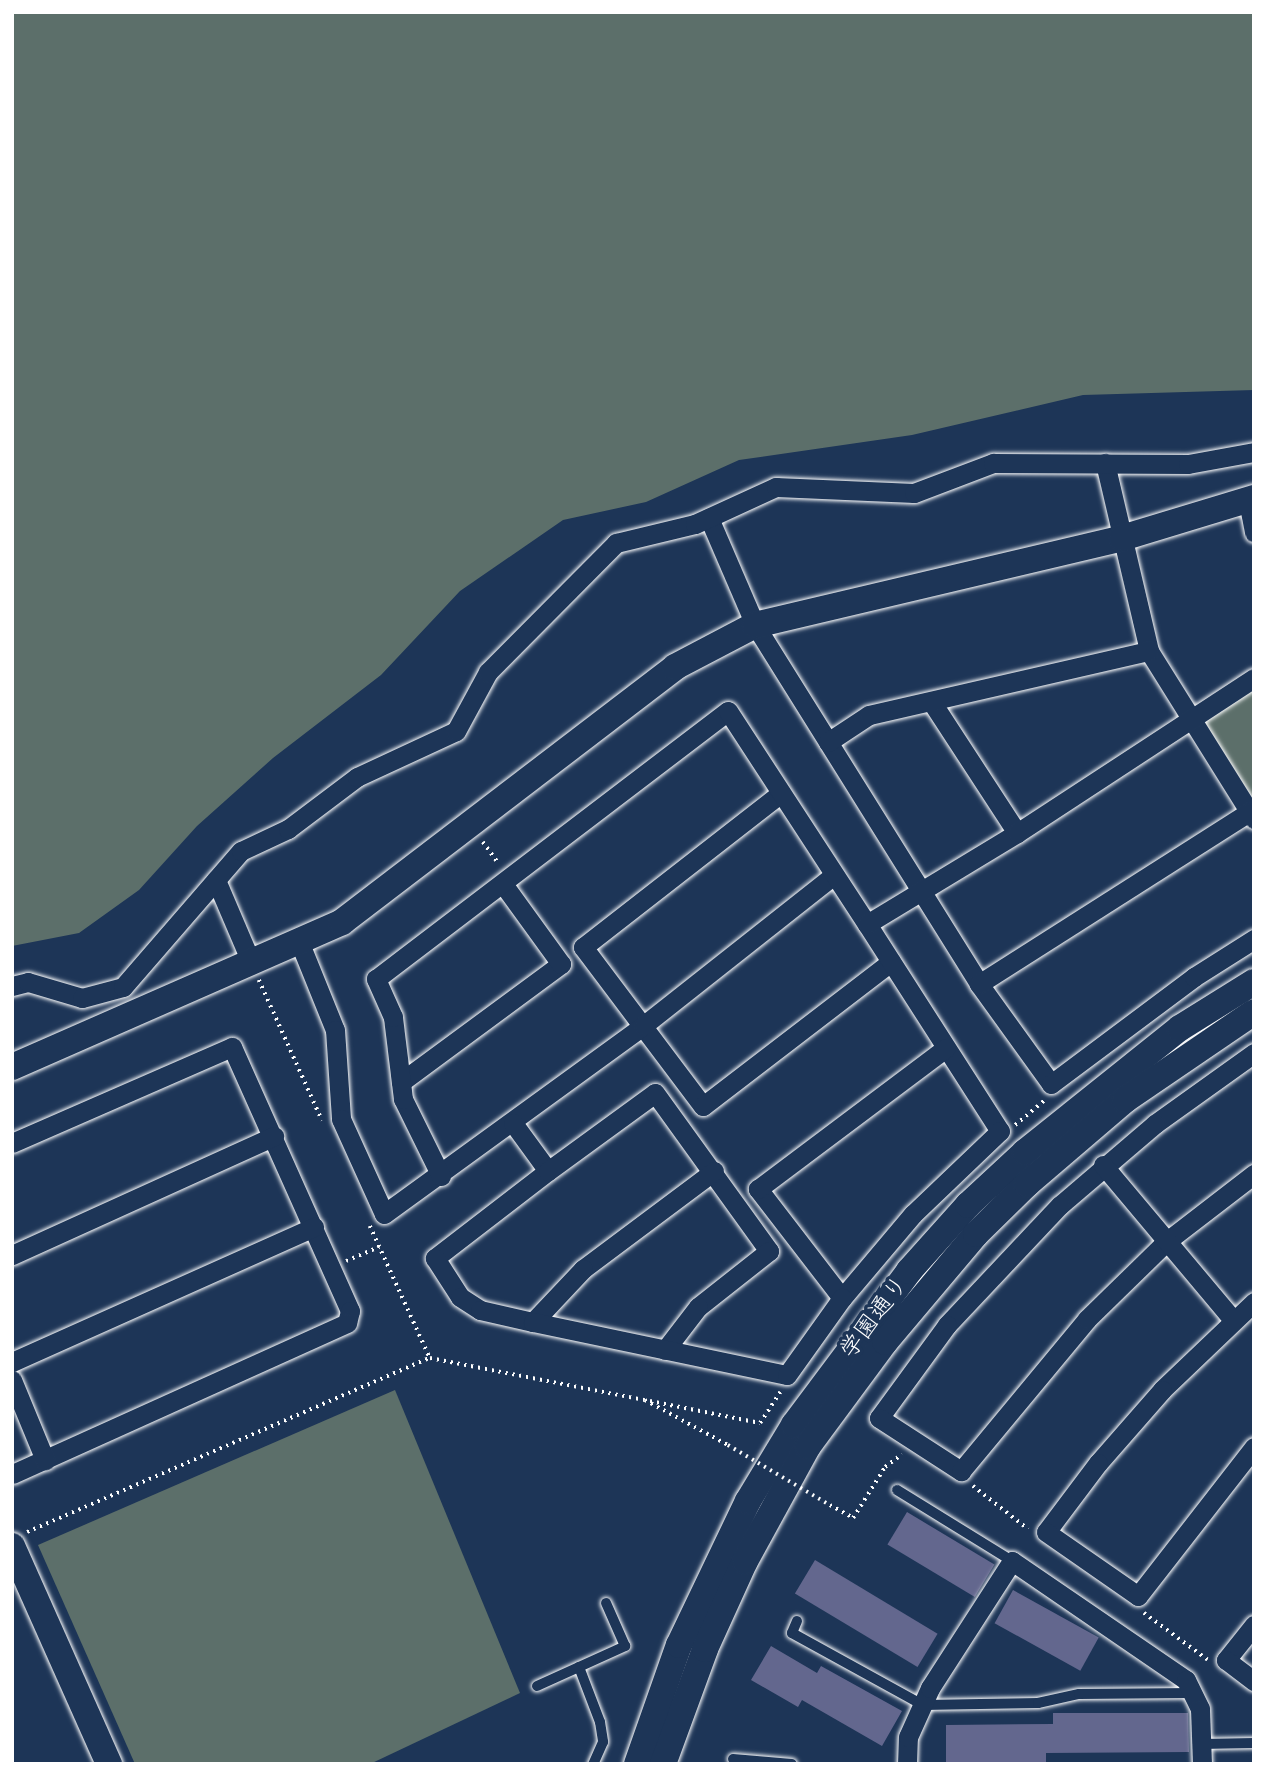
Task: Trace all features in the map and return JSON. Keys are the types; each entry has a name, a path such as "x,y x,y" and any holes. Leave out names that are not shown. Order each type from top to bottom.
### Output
{"street":[{"path":"12,986 28,982 82,998 122,987 241,851 288,829 357,777 456,732 488,672 616,543 709,518 776,487 914,493 993,463 1188,464 1254,452"},
{"path":"979,984 1252,816 1149,651 1105,463"},
{"path":"12,1067 342,922 387,891 675,667 755,625 1122,538 1251,499 1254,533"},
{"path":"709,518 755,625 979,984 1051,1084 1195,976 1254,939"},
{"path":"828,742 869,715 933,704 1149,651"},
{"path":"867,924 1017,833 1254,678"},
{"path":"933,704 1017,833"},
{"path":"440,1176 403,1099 393,1017 376,979 728,711 1000,1131 913,1214 842,1298 788,1375 665,1350 480,1310 460,1297 435,1258 655,1093 714,1171 769,1251 698,1307 665,1350"},
{"path":"781,793 583,947 704,1106 891,962"},
{"path":"299,941 335,1030 341,1119 384,1214 513,1123 644,1025 834,875"},
{"path":"216,880 251,962"},
{"path":"401,1082 561,964 503,884"},
{"name":"学園通り","path":"637,1764 679,1645 748,1501 794,1425 909,1271 968,1205 1025,1152 1180,1028 1254,982"},
{"name":"学園通り","path":"663,1764 705,1649 745,1561 808,1446 885,1342 976,1234 1027,1184 1125,1100 1254,1012"},
{"path":"12,1143 232,1047 351,1311 347,1323 12,1474"},
{"path":"842,1298 758,1189 946,1048"},
{"path":"1254,1054 1103,1165 996,1270 947,1325 879,1418 961,1471 1069,1340 1167,1241 1254,1174"},
{"path":"513,1123 548,1171"},
{"path":"12,1255 274,1136"},
{"path":"1103,1165 1232,1319"},
{"path":"533,1322 583,1269 714,1171"},
{"path":"12,1362 314,1227"},
{"path":"1254,1302 1232,1319 1098,1462 1046,1532 1138,1596 1254,1447"},
{"path":"12,1380 45,1460"},
{"path":"19,1539 109,1764"},
{"path":"907,1764 908,1737 923,1705 1012,1561 1186,1680 1200,1709 1202,1764"},
{"path":"1254,1625 1226,1660 1254,1681"}],"lane":[{"path":"897,1490 1012,1561"},
{"path":"537,1686 625,1646 606,1603"},
{"path":"797,1621 792,1633 923,1705 1038,1703 1079,1694 1192,1693"},
{"path":"579,1667 600,1722 603,1742 593,1764"},
{"path":"1201,1744 1254,1743"},
{"path":"733,1759 792,1764"}],"path":[{"path":"1000,1131 1005,1135 1046,1099 1051,1084"},
{"path":"331,1267 379,1247"},
{"path":"19,1539 430,1358 760,1423 788,1375"},
{"path":"645,1400 853,1518 884,1467 919,1444"},
{"path":"961,1471 963,1478 1033,1533 1046,1532"},
{"path":"1138,1596 1134,1606 1155,1622 1209,1661 1226,1660"}],"green space":[{"path":"12,12 1254,12 1254,390 1083,395 912,435 739,460 646,502 563,520 460,591 381,675 273,758 197,826 139,890 79,933 12,946"},
{"path":"1254,685 1254,809 1197,721"},
{"path":"395,1390 520,1693 370,1764 135,1764 38,1545"}],"building":[{"path":"907,1512 994,1565 975,1597 887,1545"},
{"path":"815,1560 938,1634 917,1667 795,1593"},
{"path":"1013,1590 1099,1638 1080,1671 995,1623"},
{"path":"771,1646 817,1673 821,1666 902,1711 882,1746 802,1700 798,1707 751,1680"},
{"path":"1053,1713 1188,1713 1189,1752 1046,1753 1046,1764 946,1764 946,1725 1053,1724"}]}
